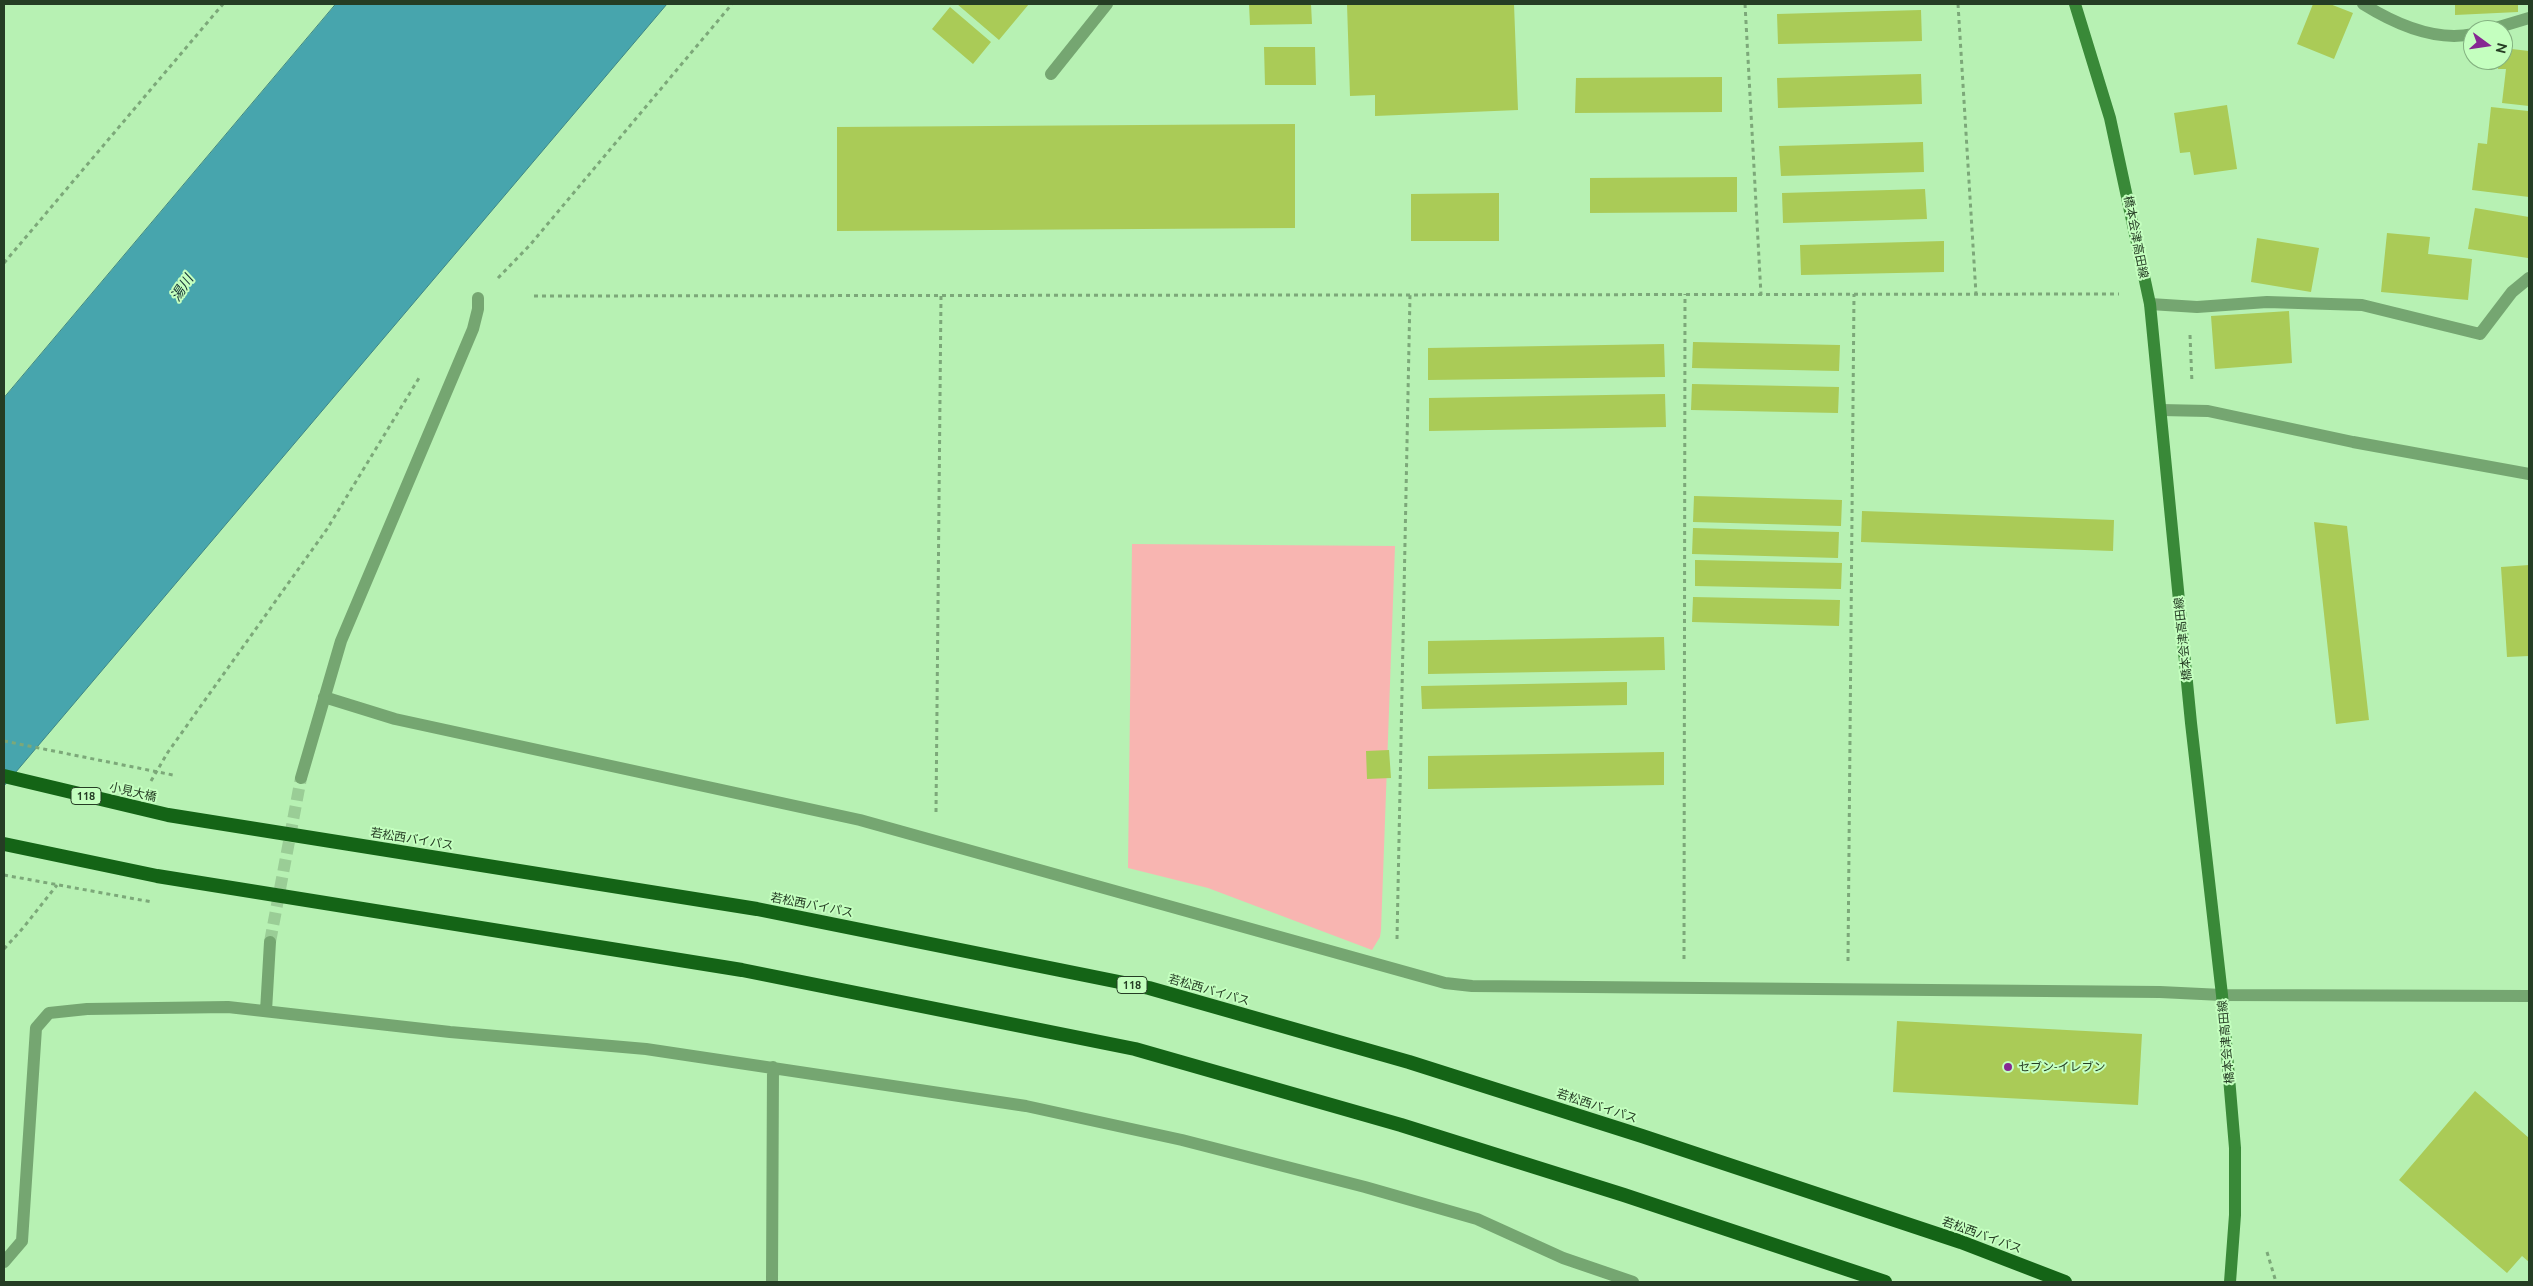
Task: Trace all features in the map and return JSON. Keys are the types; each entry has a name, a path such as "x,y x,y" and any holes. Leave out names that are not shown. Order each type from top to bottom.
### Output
{"highway":[{"name":"小見大橋","path":"4,776 168,815"},
{"name":"若松西バイパス","path":"168,815 757,909 1149,988 1409,1062 1642,1136 1961,1242 2065,1282"},
{"path":"4,844 77,861 157,876 742,970 1135,1049 1429,1134 1624,1195 1885,1282"}],"main road":[{"name":"橋本会津高田線","path":"2076,4 2110,118 2148,299 2161,410 2192,732 2222,995 2235,1148 2230,1282"}],"street":[{"path":"1051,74 1107,4"},
{"path":"2364,4 2383,16 2430,34 2463,34"},
{"path":"2513,23 2529,18"},
{"path":"2148,299 2189,306 2267,302 2362,305 2480,334 2512,292 2529,278"},
{"path":"301,778 341,641 473,329 478,298"},
{"path":"2161,410 2208,411 2353,442 2529,474"},
{"path":"324,697 396,719 758,797 936,840 1396,971 1463,985 1684,989 2160,992 2222,995 2529,996"},
{"path":"266,1011 270,942"},
{"path":"4,1262 22,1241 25,1224 36,1028 49,1013 87,1009 228,1006 450,1032 646,1049 1026,1106 1182,1140 1365,1187 1477,1219 1563,1258 1633,1282"},
{"path":"772,1067 772,1282"}],"path":[{"path":"4,263 223,4"},
{"path":"1745,4 1761,294"},
{"path":"1958,4 1976,294"},
{"path":"1684,989 1685,294"},
{"path":"1848,990 1854,294"},
{"path":"534,296 1976,294 2148,299"},
{"path":"1396,971 1410,295"},
{"path":"936,840 941,296"},
{"path":"2189,306 2193,411"},
{"path":"4,741 173,775"},
{"path":"4,949 24,928 77,861"},
{"path":"4,875 152,902"},
{"path":"2267,1252 2276,1282"}],"shaded area":[{"path":"1132,544 1395,546 1381,930 1380,937 1372,950 1208,888 1128,868"}],"water":[{"name":"湯川","path":"336,4 667,4 4,786 4,398"}],"building":[{"path":"957,4 1029,4 999,40"},
{"path":"1249,4 1311,4 1312,24 1250,25"},
{"path":"1347,4 1514,4 1518,110 1375,116 1375,95 1350,96"},
{"path":"2313,4 2330,4 2353,13 2334,59 2297,44"},
{"path":"2455,4 2518,4 2518,12 2455,15"},
{"path":"950,7 991,42 973,64 932,29"},
{"path":"1921,10 1922,41 1778,44 1777,14"},
{"path":"1264,47 1315,47 1316,85 1265,85"},
{"path":"2513,49 2529,51 2529,106 2502,103 2506,70 2513,70"},
{"path":"1921,74 1922,104 1778,108 1777,78"},
{"path":"1722,77 1722,112 1575,113 1576,78"},
{"path":"2227,105 2237,169 2194,175 2190,152 2180,153 2174,113"},
{"path":"2491,107 2528,111 2529,197 2472,190 2478,143 2487,144"},
{"path":"1295,124 1295,228 837,231 837,127"},
{"path":"1923,142 1924,172 1781,176 1779,146"},
{"path":"1737,177 1737,212 1590,213 1590,178"},
{"path":"1925,189 1927,219 1783,223 1782,193"},
{"path":"1499,193 1499,241 1411,241 1411,194"},
{"path":"2475,208 2529,217 2528,258 2468,249"},
{"path":"2387,233 2430,237 2428,254 2472,259 2468,300 2381,292"},
{"path":"2257,238 2319,248 2311,292 2251,282"},
{"path":"1944,241 1944,272 1801,275 1800,245"},
{"path":"2289,311 2292,363 2215,369 2211,316"},
{"path":"1693,342 1840,345 1839,371 1692,368"},
{"path":"1664,344 1665,377 1428,380 1428,348"},
{"path":"1692,384 1839,387 1838,413 1691,410"},
{"path":"1665,394 1666,427 1429,431 1429,398"},
{"path":"1694,496 1842,500 1841,526 1693,522"},
{"path":"1862,511 2114,520 2113,551 1861,542"},
{"path":"2314,522 2347,526 2369,720 2336,724"},
{"path":"1693,528 1839,532 1838,558 1692,554"},
{"path":"1695,560 1842,563 1841,589 1695,586"},
{"path":"2529,565 2529,656 2507,657 2501,567"},
{"path":"1693,597 1840,600 1839,626 1692,622"},
{"path":"1664,637 1665,670 1428,674 1428,641"},
{"path":"1627,682 1627,705 1422,709 1421,686"},
{"path":"1389,750 1391,778 1367,779 1366,751"},
{"path":"1664,752 1664,785 1428,789 1428,756"},
{"path":"1897,1021 2142,1034 2138,1105 1893,1092"},
{"path":"2475,1091 2529,1138 2529,1262 2522,1256 2507,1273 2399,1180"}],"tunnel":[{"path":"270,942 301,778"}],"place":[{"name":"セブン-イレブン","path":"2008,1067"}]}
